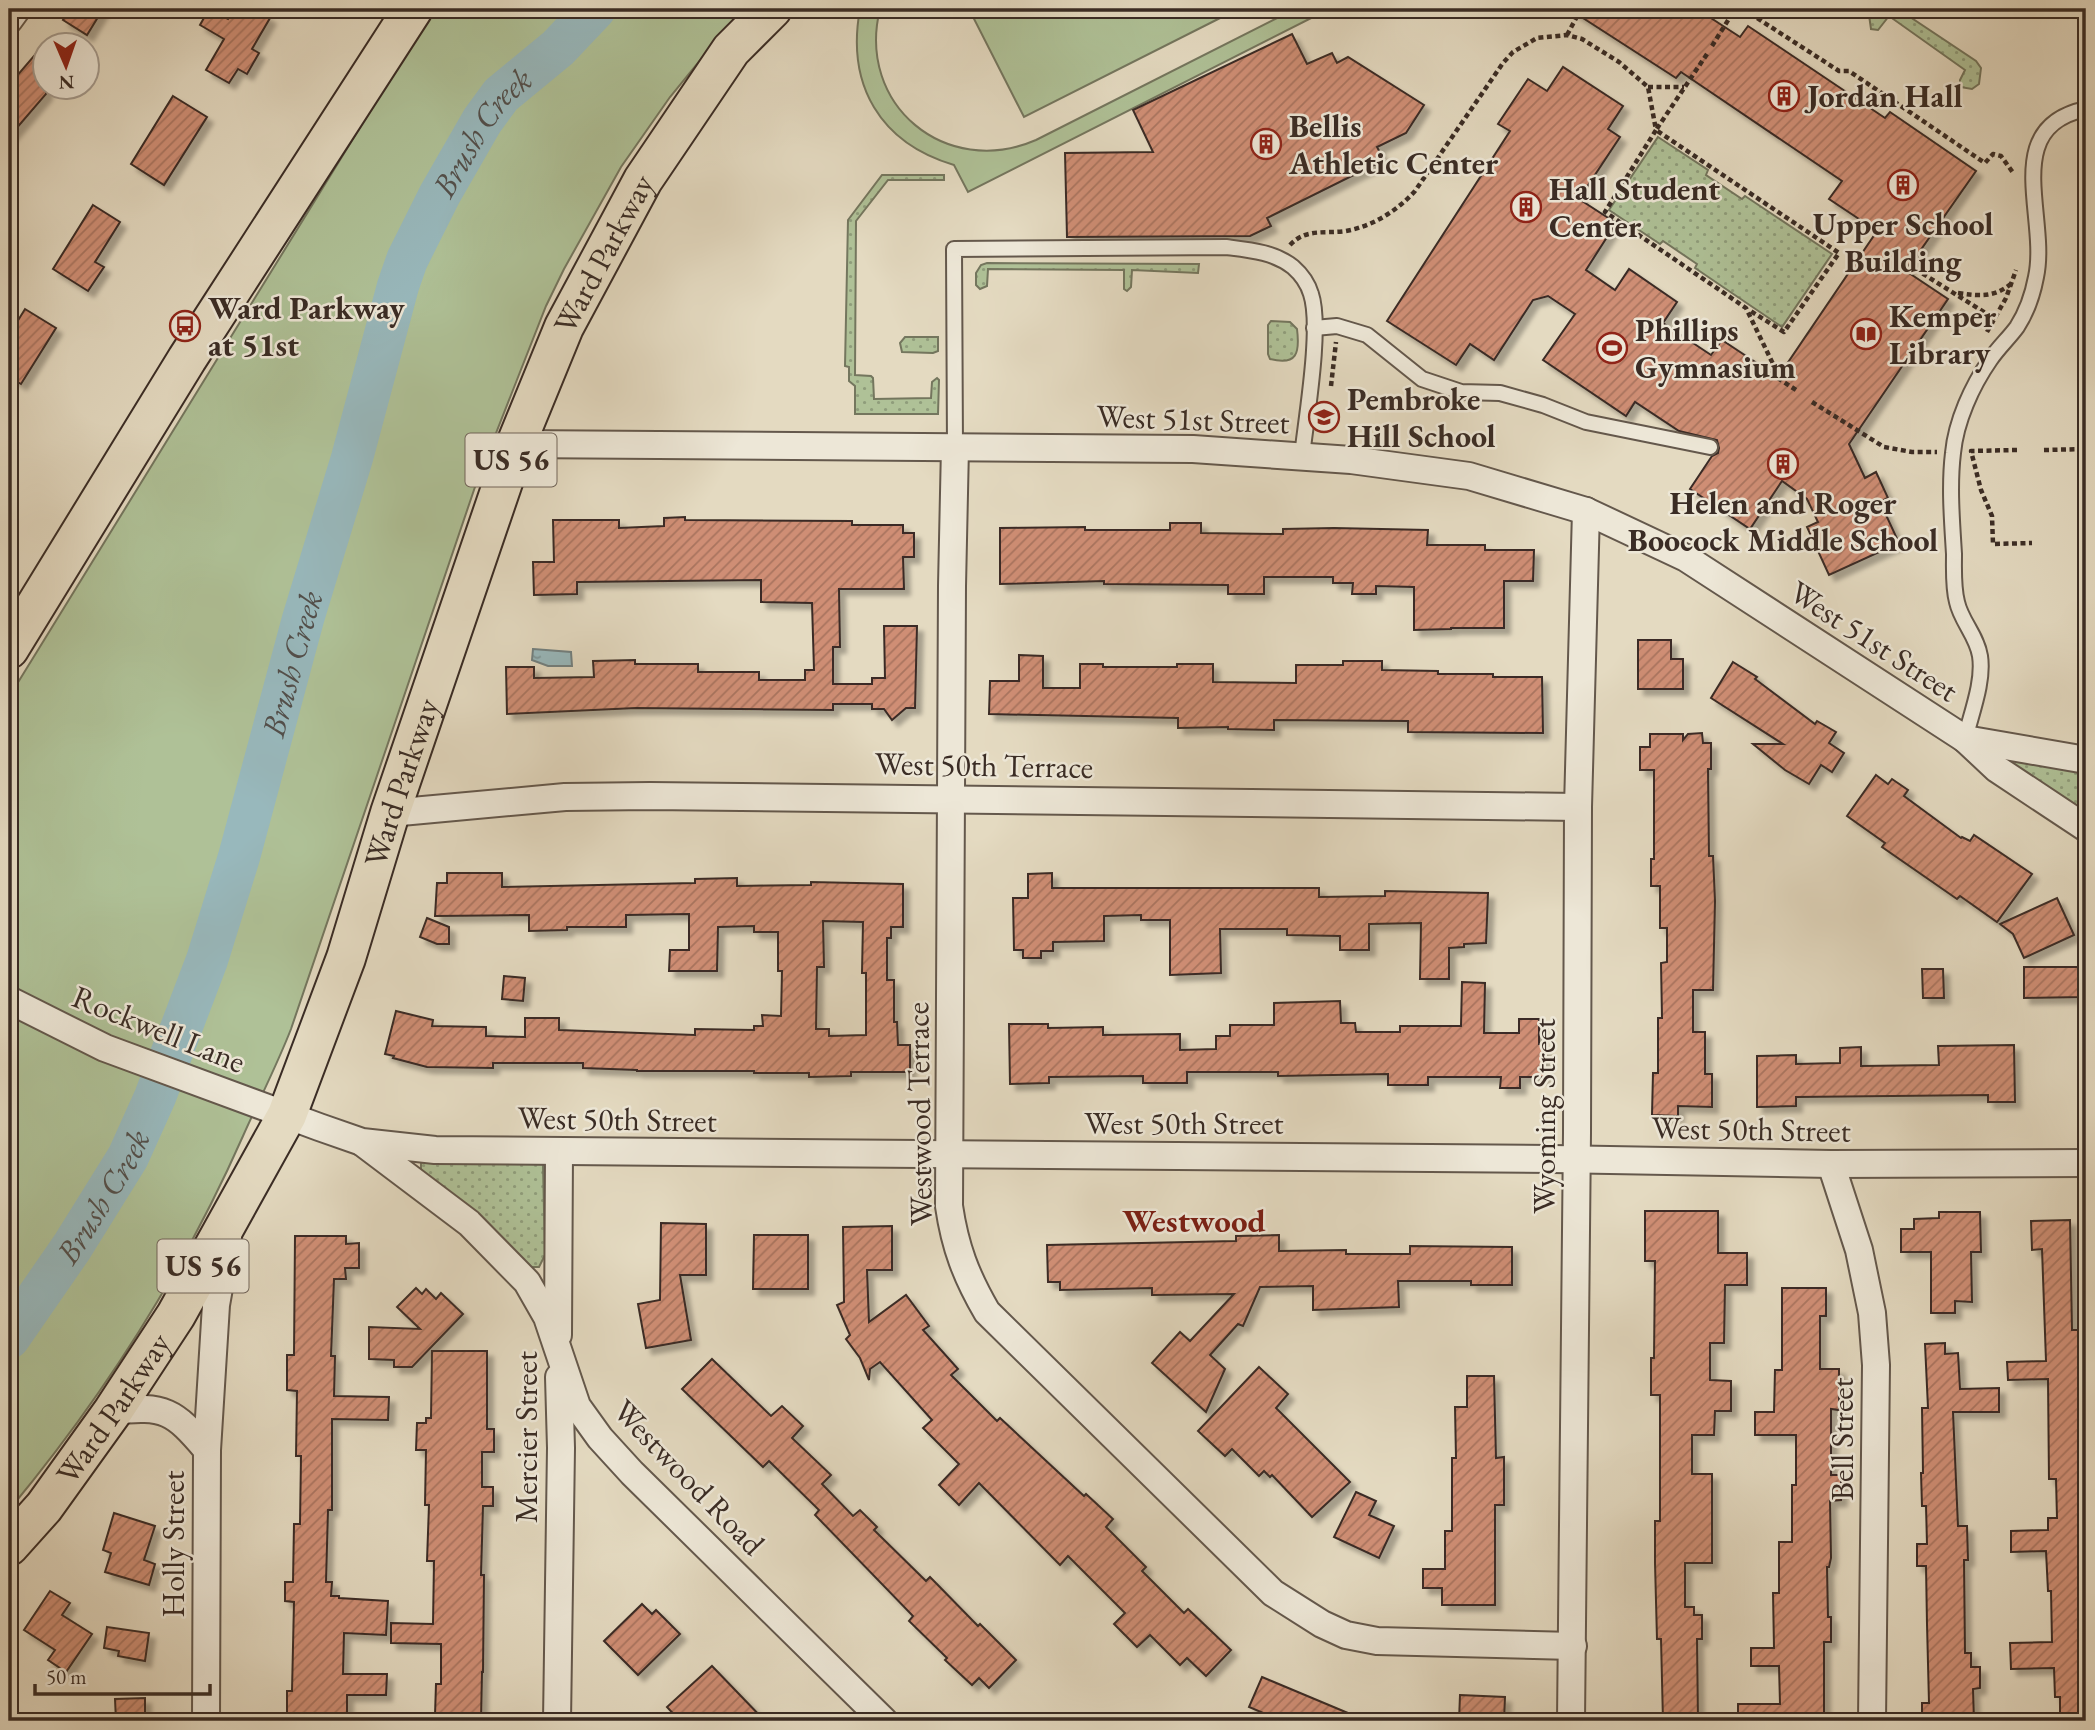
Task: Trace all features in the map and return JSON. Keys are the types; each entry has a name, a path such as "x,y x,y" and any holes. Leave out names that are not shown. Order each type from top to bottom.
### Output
{"highway":[{"path":"9,649 187,359 413,9"},
{"name":"Ward Parkway","path":"9,1546 44,1507 113,1411 176,1315 287,1115 346,958 390,813 516,444 564,327 643,180 731,50 772,9"}],"street":[{"path":"9,20 17,9"},
{"name":"West 51st Street","path":"516,444 1193,449 1351,460 1469,476 1586,510 1686,558 1965,739 1997,769 2086,828"},
{"name":"Westwood Terrace","path":"955,447 951,586 949,1206 954,1241 969,1281 987,1312 1273,1593 1322,1624 1346,1634 1377,1641 1573,1646"},
{"name":"Wyoming Street","path":"1572,1721 1578,807 1586,510"},
{"name":"West 51st Street","path":"1965,739 2086,760"},
{"name":"West 50th Terrace","path":"390,813 565,797 663,796 1578,807"},
{"name":"Rockwell Lane","path":"9,1000 104,1048 287,1115"},
{"name":"West 50th Street","path":"287,1115 362,1142 435,1150 1577,1159 1831,1164 2086,1163"},
{"name":"Westwood Road","path":"362,1142 469,1223 527,1282 547,1317 577,1406 600,1438 632,1473 884,1721"},
{"name":"Mercier Street","path":"557,1721 561,1448 558,1355 559,1152"},
{"name":"Bell Street","path":"1831,1164 1859,1250 1872,1313 1876,1364 1872,1721"},
{"name":"Holly Street","path":"206,1721 207,1450 216,1305 230,1229 227,1221"},
{"name":"Holly Street","path":"113,1411 143,1408 165,1411 184,1423 207,1450"}],"lane":[{"path":"1965,739 1977,689 1980,656 1956,599 1951,498 1954,443 1968,400 1991,358 2019,324 2034,286 2038,264 2035,166 2037,145 2044,132 2056,120 2086,109"},
{"path":"955,447 954,249 1226,247 1279,258 1305,280 1311,294 1314,328 1302,457"},
{"path":"1314,328 1337,326 1367,335 1422,379 1461,392 1500,393 1543,405 1586,422 1710,447"}],"path":[{"path":"1567,35 1581,9"},
{"path":"1712,46 1735,9"},
{"path":"1743,9 1839,71 1849,71 1985,163 1993,154 2001,156 2012,168 2015,178"},
{"path":"1294,251 1289,247 1305,233 1343,231 1365,226 1397,208 1415,191 1513,52 1537,38 1567,35 1582,39 1619,62 1648,87 1656,130 1839,253 1784,332 1605,212 1656,130 1707,54"},
{"path":"1648,87 1685,87"},
{"path":"1902,260 1996,319"},
{"path":"1985,335 1996,319 2012,283 2017,260"},
{"path":"1956,292 1987,296 2012,283"},
{"path":"1746,308 1774,366 1770,373 1796,390"},
{"path":"1331,391 1337,326"},
{"path":"1812,402 1884,447 1912,452 1935,452"},
{"path":"1935,461 1937,441"},
{"path":"2044,450 2086,449"},
{"path":"2017,450 1971,452 1981,491 1992,516 1993,544 2032,543"}],"green space":[{"path":"433,9 742,9 670,97 621,167 546,306 476,484 291,1029 220,1186 168,1284 139,1331 77,1423 9,1510 9,697"},
{"path":"860,9 880,9 876,44 882,75 895,103 915,125 941,141 970,149 1002,150 1036,140 1295,9 1329,9 968,192 954,165 928,155 906,142 888,126 874,107 864,86 858,62"},
{"path":"969,9 1238,9 1024,117"},
{"path":"1873,9 1898,9 1976,61 1981,68 1979,84 1972,89 1960,87 1965,70 1889,16 1878,30 1871,29 1869,15"},
{"path":"1658,137 1708,170 1706,175 1742,199 1745,196 1832,254 1782,327 1695,268 1697,264 1663,241 1660,244 1609,210"},
{"path":"882,175 944,175 944,180 888,180 856,221 855,375 873,378 874,399 931,398 932,382 937,378 938,414 855,414 855,386 849,381 849,367 845,366 848,220"},
{"path":"1199,264 1198,273 1132,270 1131,287 1127,291 1124,289 1124,270 988,269 987,286 980,289 976,285 976,273 981,265"},
{"path":"1271,321 1290,322 1297,329 1297,351 1291,359 1270,359 1268,325"},
{"path":"905,337 938,337 938,351 902,352 900,343"},
{"path":"2005,759 2086,765 2086,817"},
{"path":"429,1159 539,1160 543,1165 545,1255 539,1267 529,1267 421,1170 421,1163"}],"water":[{"path":"533,649 571,652 572,666 548,666 532,660"}],"building":[{"path":"70,9 103,9 89,32 82,32 63,20"},
{"path":"209,9 228,19 235,9 254,9 270,18 252,49 259,53 247,74 238,69 229,83 206,70 224,39 200,25"},
{"path":"1569,9 1697,9 1740,37 1748,26 1885,118 1890,112 1976,171 1906,271 1948,299 1849,444 1865,478 1876,472 1888,498 1880,502 1899,543 1829,575 1807,527 1818,522 1807,499 1782,481 1750,529 1690,489 1712,456 1718,453 1717,440 1679,431 1635,402 1626,416 1543,360 1575,314 1548,296 1533,300 1494,360 1470,344 1456,365 1387,321 1510,131 1498,124 1528,79 1547,91 1563,67 1623,106 1608,129 1620,137 1579,199 1616,223 1586,270 1615,290 1629,269 1677,302 1663,323 1711,355 1722,340 1778,377 1877,231 1829,199 1842,181 1681,72 1676,78"},
{"name":"Bellis Athletic Center","path":"1292,34 1307,64 1332,53 1337,63 1348,57 1424,105 1406,133 1377,147 1384,160 1267,218 1271,226 1250,236 1067,237 1065,153 1153,152 1133,110"},
{"path":"32,58 32,102 39,102 9,137 9,85"},
{"path":"173,96 207,117 164,185 131,164"},
{"path":"93,205 120,222 95,262 104,267 88,291 53,269"},
{"path":"25,309 56,328 21,384 9,377 9,335"},
{"path":"685,517 685,520 852,521 852,525 903,525 903,533 914,533 914,557 903,557 904,589 839,589 840,647 833,647 833,684 872,684 872,678 885,678 884,626 917,626 915,708 906,708 892,720 884,709 872,709 872,704 833,704 833,710 636,708 507,714 506,667 534,667 534,678 594,677 593,661 635,660 635,664 698,664 698,672 759,672 759,680 805,680 805,670 814,670 812,603 761,602 761,580 577,582 577,594 534,595 533,562 554,562 553,520 619,520 619,528 664,526 664,518"},
{"path":"1170,523 1201,523 1201,533 1283,534 1283,529 1334,528 1428,530 1427,545 1485,545 1485,550 1534,550 1533,581 1504,581 1504,628 1414,630 1414,587 1376,586 1376,594 1352,594 1353,583 1333,583 1333,577 1264,577 1264,594 1228,594 1228,585 1104,584 1104,581 1000,584 1000,528 1170,530"},
{"path":"1638,640 1671,640 1671,659 1683,659 1683,689 1638,689"},
{"path":"1019,655 1043,656 1043,688 1080,688 1080,664 1103,664 1103,667 1177,667 1177,664 1213,664 1213,682 1296,683 1296,665 1343,665 1343,661 1382,661 1382,670 1493,674 1493,677 1542,677 1543,733 1408,732 1408,721 1274,720 1274,730 1178,728 1178,718 989,714 990,681 1019,681"},
{"path":"1733,662 1757,677 1755,679 1815,724 1817,721 1836,732 1829,743 1844,753 1832,772 1821,765 1809,784 1785,770 1753,744 1783,744 1711,698"},
{"path":"1702,733 1703,743 1711,743 1711,769 1708,769 1709,856 1713,856 1715,901 1713,990 1693,990 1693,1032 1705,1032 1705,1074 1712,1074 1712,1107 1678,1106 1678,1116 1652,1115 1653,1073 1658,1073 1658,1018 1662,1018 1661,963 1667,962 1667,928 1660,928 1660,886 1651,886 1651,859 1654,859 1654,770 1640,770 1640,747 1650,747 1650,734 1683,734 1683,740 1688,734"},
{"path":"1876,775 1888,784 1892,779 1908,790 1904,796 1961,838 1970,841 1974,835 2032,874 1997,922 1960,896 1957,899 1882,847 1885,843 1847,816"},
{"path":"447,873 502,873 502,887 695,883 695,879 737,878 737,886 811,885 811,882 903,884 903,927 891,927 891,938 887,938 887,980 894,980 894,1022 897,1022 898,1045 910,1045 910,1072 851,1072 851,1076 809,1077 809,1073 583,1068 583,1063 493,1063 493,1068 427,1067 393,1058 394,1056 385,1054 396,1011 433,1020 432,1026 486,1027 486,1036 525,1037 525,1018 559,1018 559,1030 695,1035 695,1029 754,1030 754,1026 763,1026 762,1015 781,1016 782,971 778,971 778,932 754,932 754,926 718,927 717,971 669,971 670,950 689,950 689,914 626,915 626,927 567,927 567,930 529,931 529,915 435,916 437,883 447,883","holes":["823,921 863,922 862,973 866,973 866,1035 829,1036 829,1029 816,1029 817,967 824,967"]},
{"path":"1052,873 1052,888 1319,888 1319,897 1385,896 1385,891 1488,893 1486,943 1449,948 1449,979 1420,979 1421,923 1369,924 1369,950 1340,950 1340,936 1287,935 1287,929 1220,929 1221,973 1170,975 1170,920 1141,920 1141,915 1104,916 1104,941 1053,942 1053,951 1041,951 1041,958 1023,958 1023,950 1014,950 1013,898 1028,898 1028,874"},
{"path":"2057,898 2074,935 2024,958 2013,934 2000,924"},
{"path":"427,918 449,927 449,944 437,944 420,937"},
{"path":"2024,967 2083,967 2083,997 2024,998"},
{"path":"1922,969 1943,969 1944,998 1923,998"},
{"path":"504,976 525,978 523,1001 502,999"},
{"path":"1462,982 1485,983 1484,1033 1519,1033 1519,1019 1539,1019 1539,1044 1544,1044 1544,1077 1520,1077 1520,1088 1500,1088 1501,1077 1428,1077 1428,1085 1388,1085 1388,1074 1278,1076 1278,1072 1187,1072 1187,1083 1143,1083 1143,1076 1049,1077 1049,1083 1010,1084 1009,1024 1048,1024 1048,1028 1103,1027 1103,1035 1180,1034 1180,1050 1216,1049 1216,1036 1230,1036 1230,1025 1274,1025 1274,1003 1340,1001 1341,1023 1355,1023 1356,1032 1400,1032 1400,1026 1461,1026"},
{"path":"2014,1045 2015,1102 1988,1102 1988,1095 1796,1097 1796,1106 1757,1107 1757,1056 1796,1055 1796,1064 1840,1063 1840,1048 1861,1047 1861,1066 1939,1065 1938,1046"},
{"path":"1645,1211 1718,1211 1718,1253 1747,1253 1747,1285 1725,1285 1724,1343 1710,1343 1710,1380 1731,1381 1731,1411 1715,1411 1714,1435 1692,1435 1692,1474 1712,1474 1712,1563 1685,1563 1685,1607 1694,1607 1694,1615 1702,1615 1702,1639 1697,1639 1698,1721 1663,1721 1661,1639 1657,1639 1655,1563 1655,1521 1660,1521 1660,1395 1651,1395 1655,1261 1645,1261"},
{"path":"1939,1212 1980,1212 1981,1252 1971,1252 1972,1302 1955,1301 1955,1313 1931,1313 1931,1252 1901,1252 1901,1229 1914,1229 1914,1219 1939,1218"},
{"path":"2070,1220 2072,1330 2078,1330 2086,1721 2060,1721 2060,1697 2055,1697 2054,1668 2011,1669 2010,1643 2052,1642 2051,1591 2048,1591 2046,1551 2011,1552 2011,1531 2048,1530 2048,1518 2057,1518 2056,1479 2049,1479 2048,1379 2008,1380 2007,1362 2046,1361 2042,1249 2032,1250 2031,1221"},
{"path":"661,1223 706,1224 706,1275 680,1275 691,1340 646,1348 638,1304 660,1300"},
{"path":"892,1226 892,1270 867,1270 869,1322 906,1295 929,1326 923,1330 958,1369 951,1375 997,1421 1000,1418 1084,1496 1086,1494 1113,1519 1106,1527 1146,1567 1142,1571 1184,1613 1188,1609 1231,1650 1206,1676 1187,1658 1180,1665 1150,1635 1137,1647 1114,1624 1125,1613 1068,1556 1060,1565 979,1483 959,1505 939,1485 959,1464 923,1428 932,1420 880,1362 870,1369 869,1380 860,1358 846,1339 850,1335 837,1305 844,1302 843,1227"},
{"path":"754,1235 808,1235 808,1289 753,1289"},
{"path":"1279,1235 1279,1251 1346,1250 1346,1254 1410,1254 1410,1246 1512,1247 1512,1285 1471,1285 1471,1281 1398,1281 1399,1307 1313,1310 1313,1286 1260,1287 1243,1326 1238,1324 1210,1355 1225,1369 1206,1412 1152,1363 1180,1332 1190,1341 1234,1294 1152,1295 1152,1288 1060,1290 1060,1282 1048,1282 1047,1245 1236,1241 1236,1236"},
{"path":"295,1236 346,1236 346,1244 359,1243 359,1268 345,1268 346,1279 334,1279 331,1356 335,1356 334,1396 389,1397 388,1420 332,1419 332,1510 328,1510 326,1582 332,1582 331,1596 388,1601 386,1635 344,1633 343,1674 387,1674 386,1695 347,1695 347,1721 287,1721 287,1691 292,1691 294,1602 285,1601 285,1582 293,1582 294,1524 300,1524 301,1456 296,1456 297,1391 287,1390 287,1355 294,1355"},
{"path":"416,1288 422,1294 426,1289 436,1299 441,1293 463,1314 412,1367 394,1367 394,1360 369,1359 369,1327 420,1329 397,1307"},
{"path":"1782,1288 1826,1288 1826,1316 1820,1316 1820,1369 1839,1369 1839,1410 1831,1409 1831,1475 1841,1475 1841,1500 1830,1501 1831,1558 1827,1567 1831,1642 1824,1642 1824,1721 1738,1721 1738,1704 1780,1704 1779,1666 1751,1666 1751,1648 1774,1648 1773,1593 1779,1593 1779,1542 1792,1542 1792,1485 1796,1485 1796,1435 1755,1435 1755,1412 1774,1412 1775,1370 1782,1370"},
{"path":"1945,1343 1945,1354 1958,1353 1960,1389 1999,1388 1999,1412 1953,1412 1958,1526 1967,1526 1968,1560 1964,1560 1965,1653 1971,1653 1971,1667 1980,1667 1980,1688 1973,1689 1974,1721 1922,1721 1922,1703 1929,1703 1926,1566 1917,1566 1917,1544 1927,1544 1926,1506 1922,1506 1921,1473 1922,1408 1928,1408 1925,1344"},
{"path":"432,1351 487,1351 487,1429 494,1429 494,1452 482,1452 482,1487 493,1487 493,1506 483,1506 481,1721 456,1721 456,1716 435,1715 436,1684 441,1684 441,1644 391,1643 391,1623 433,1624 434,1561 427,1561 429,1505 425,1505 426,1450 416,1450 417,1423 426,1423 426,1418 431,1418"},
{"path":"712,1359 771,1416 782,1406 803,1426 792,1438 831,1475 822,1484 853,1516 860,1510 877,1527 874,1530 926,1581 930,1577 1016,1660 989,1688 979,1678 972,1685 945,1660 947,1658 909,1621 913,1616 815,1515 819,1510 769,1461 763,1467 682,1389"},
{"path":"1259,1367 1288,1394 1276,1408 1350,1482 1312,1517 1272,1475 1270,1477 1264,1471 1259,1476 1232,1449 1225,1456 1198,1431"},
{"path":"1467,1376 1494,1376 1496,1458 1504,1457 1504,1505 1495,1505 1495,1605 1442,1605 1442,1588 1423,1588 1423,1569 1445,1569 1445,1531 1452,1531 1452,1458 1456,1458 1455,1407 1467,1407"},
{"path":"1356,1492 1376,1501 1369,1515 1394,1526 1379,1558 1334,1537"},
{"path":"114,1513 155,1526 144,1560 155,1564 149,1585 105,1572 111,1553 103,1550"},
{"path":"50,1591 70,1603 62,1615 92,1634 66,1672 48,1660 55,1650 24,1630"},
{"path":"642,1604 652,1614 656,1610 680,1634 638,1675 604,1641"},
{"path":"107,1627 149,1633 145,1661 118,1656 119,1651 104,1648"},
{"path":"712,1666 765,1721 680,1721 667,1707"},
{"path":"1262,1677 1367,1721 1282,1721 1249,1707"},
{"path":"1460,1695 1505,1697 1504,1721 1459,1721"},
{"path":"145,1698 145,1721 116,1721 115,1699"}],"waterway":[{"name":"Brush Creek","path":"9,1338 72,1247 128,1157 155,1097 207,960 239,857 303,619 352,458 407,260 440,194 482,121 501,95 558,48 595,9"}],"place":[{"name":"Jordan Hall","path":"1784,96"},
{"name":"Bellis Athletic Center","path":"1266,144"},
{"name":"Upper School Building","path":"1903,185"},
{"name":"Hall Student Center","path":"1526,207"},
{"name":"Ward Parkway at 51st","path":"185,326"},
{"name":"Kemper Library","path":"1866,334"},
{"name":"Phillips Gymnasium","path":"1612,348"},
{"name":"Pembroke Hill School","path":"1324,417"},
{"name":"Helen and Roger Boocock Middle School","path":"1783,464"}],"district":[{"name":"Westwood","path":"1194,1220"}]}
